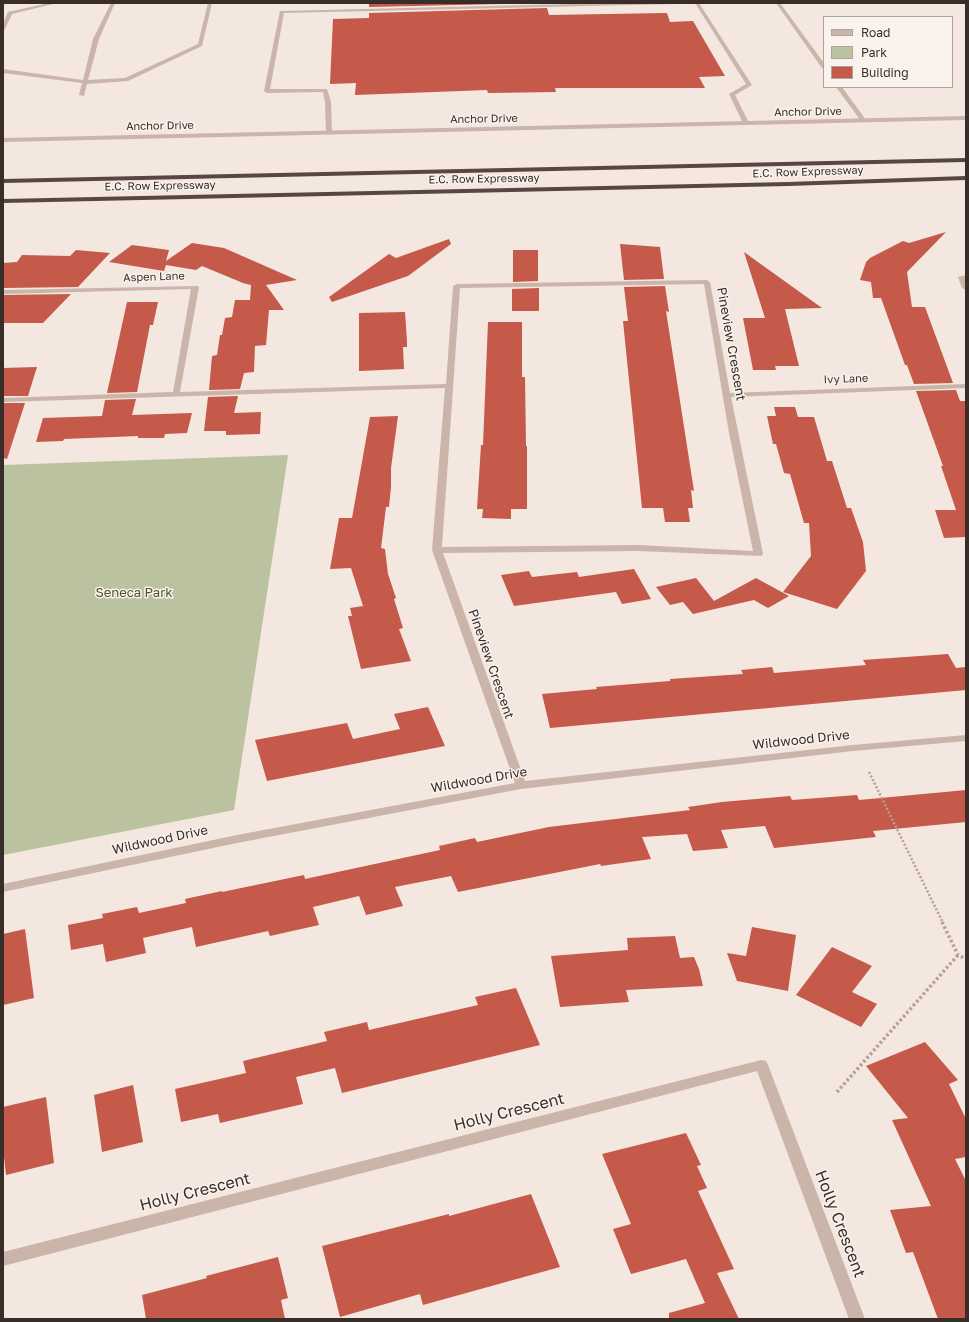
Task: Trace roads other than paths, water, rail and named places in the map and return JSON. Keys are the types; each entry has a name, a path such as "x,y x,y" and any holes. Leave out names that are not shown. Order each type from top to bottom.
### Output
{"highway":[{"name":"E.C. Row Expressway","path":"3,181 966,160"},
{"name":"E.C. Row Expressway","path":"3,201 772,184 966,178"}],"street":[{"path":"3,29 10,13 55,3"},
{"path":"82,95 96,39 113,3"},
{"path":"3,71 85,82 126,80 200,45 210,3"},
{"path":"329,132 328,102 325,90 267,91 282,12 675,3"},
{"path":"697,3 749,85 732,94 746,123"},
{"path":"778,3 823,66"},
{"path":"840,88 863,120"},
{"name":"Anchor Drive","path":"3,140 966,118"},
{"path":"966,277 961,277 966,288"},
{"name":"Pineview Crescent","path":"437,550 638,548 758,554 733,433 707,282 457,286 437,550 521,786"},
{"name":"Aspen Lane","path":"3,292 195,287 176,396"},
{"path":"3,400 176,396 450,386"},
{"name":"Ivy Lane","path":"727,395 966,386"},
{"name":"Wildwood Drive","path":"3,888 237,839 521,786 853,748 966,738"},
{"name":"Holly Crescent","path":"3,1259 761,1065 857,1319"}],"park label":[{"name":"Seneca Park","path":"134,593"}]}
